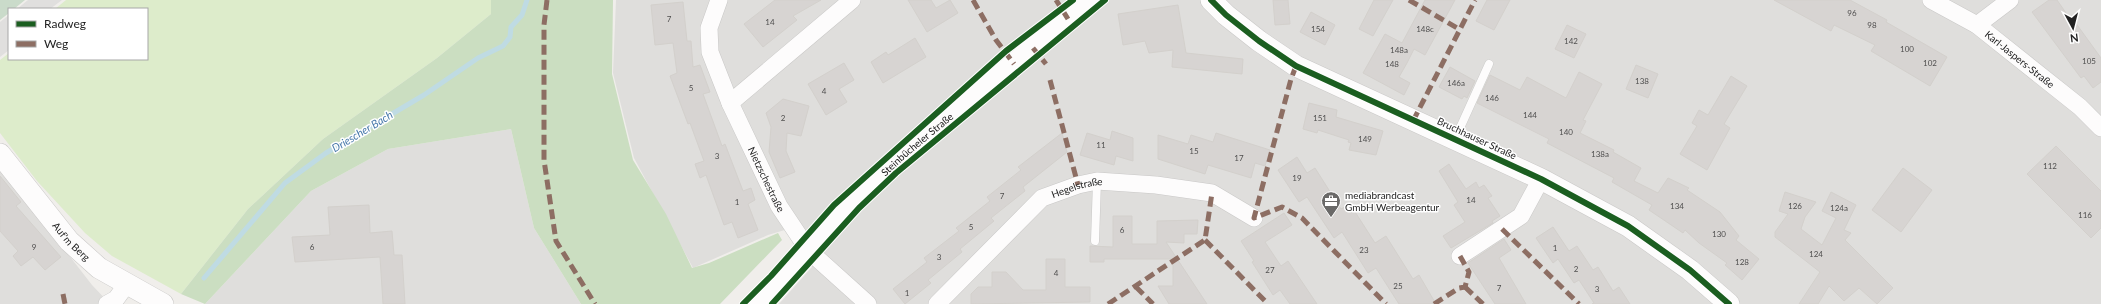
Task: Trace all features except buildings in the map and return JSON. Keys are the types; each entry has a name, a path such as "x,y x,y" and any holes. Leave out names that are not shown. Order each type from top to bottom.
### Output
{"street":[{"name":"Nietzschestraße","path":"719,0 709,28 710,52 730,104 779,206 809,251 868,304"},
{"path":"730,104 852,0"},
{"name":"Steinbücheler Straße","path":"759,304 809,251 850,204 904,153 1091,0"},
{"name":"Bruchhauser Straße","path":"1211,0 1226,15 1258,41 1296,66 1541,179 1628,226 1690,270 1729,304"},
{"name":"Karl-Jaspers-Straße","path":"1931,0 1977,25 2080,107 2101,128"},
{"path":"1977,25 2010,0"},
{"name":"Auf'm Berg","path":"0,154 69,241 99,268 163,304"},
{"path":"1460,256 1521,216 1541,179"},
{"name":"Hegelstraße","path":"936,304 1042,198 1078,185 1097,181 1156,185 1212,193 1254,218"},
{"path":"106,304 116,299 126,284"}],"lane":[{"path":"1455,139 1489,64"},
{"path":"1095,241 1097,181"}],"shaded area":[{"path":"28,0 62,0 51,8 18,8"},
{"path":"616,0 2101,0 2101,304 779,304 812,267 788,229 768,235 693,268 634,158 613,73"},
{"path":"8,16 8,51 0,57 0,22"},
{"path":"511,129 534,228 581,304 205,304 311,191 388,149"},
{"path":"0,170 22,195 92,285 110,304 0,304"}],"green space":[{"path":"0,0 25,0 15,8 8,8 8,14 0,20"},
{"path":"66,0 491,0 491,14 437,58 323,139 248,209 181,294 112,256 85,233 37,181 0,133 0,60 8,54 8,60 148,60 148,8 56,8"},
{"path":"491,0 613,0 612,74 633,160 666,214 692,268 709,263 778,233 782,240 720,304 581,304 534,228 511,129 388,149 311,191 205,304 181,294 248,209 323,139 437,58 491,14"}],"waterway":[{"name":"Driescher Bach","path":"204,278 285,183 326,153 424,95 478,58 503,46 510,37 511,27 522,15 527,0"}],"marked path":[{"path":"547,0 544,25 544,160 556,241 595,304"},
{"path":"973,0 996,40 1014,64"},
{"path":"1056,0 1068,19"},
{"path":"1409,0 1459,29"},
{"path":"1413,121 1475,0"},
{"path":"1033,48 1046,64"},
{"path":"1296,66 1291,79 1254,218 1282,207 1302,218 1386,304"},
{"path":"1050,80 1078,185"},
{"path":"1108,304 1205,240 1212,193"},
{"path":"1502,229 1579,304"},
{"path":"1205,240 1268,304"},
{"path":"1434,304 1459,288 1465,287 1469,272 1460,256"},
{"path":"1136,287 1153,304"},
{"path":"1465,287 1483,304"},
{"path":"63,294 65,304"}],"cycle path":[{"path":"743,304 771,276 834,205 1006,51 1073,0"},
{"path":"772,304 859,208 896,173 1105,0"},
{"path":"1211,0 1226,15 1259,41 1296,66 1541,179 1628,226 1690,270 1729,304"}],"place":[{"name":"mediabrandcast GmbH Werbeagentur","path":"1331,218"}]}
